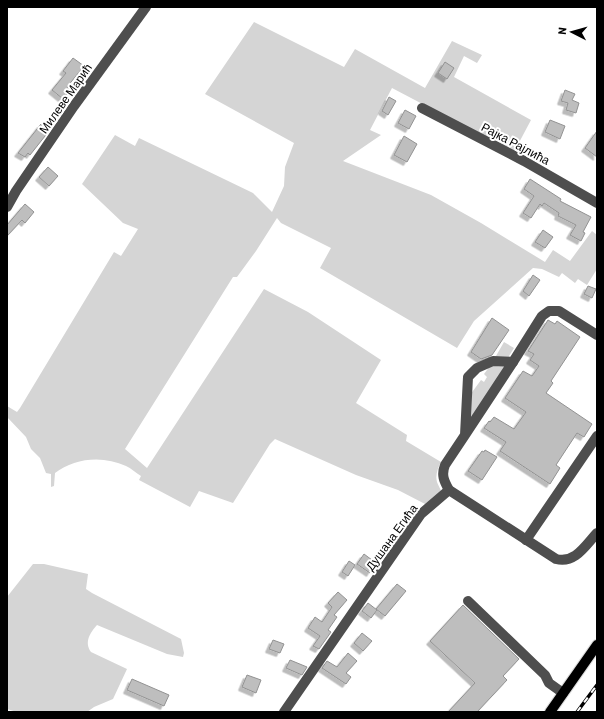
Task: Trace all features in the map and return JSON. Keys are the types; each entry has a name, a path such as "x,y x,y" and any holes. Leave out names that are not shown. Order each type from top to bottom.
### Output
{"main road":[{"path":"550,712 597,645"}],"street":[{"name":"Милеве Мaрић","path":"7,206 74,106 146,7"},
{"name":"Рајка Рајлића","path":"422,108 524,161 597,203"},
{"path":"597,335 559,311 549,311 542,316 443,470 443,479 449,490 556,559 566,561 575,556 597,533"},
{"path":"465,435 468,377 477,368 493,361 513,362"},
{"path":"526,540 597,436"},
{"name":"Душана Егића","path":"284,712 421,514 449,490"},
{"path":"468,601 545,675 549,683 563,693"}],"shaded area":[{"path":"254,22 344,67 355,49 425,88 452,41 482,55 477,63 464,56 454,77 531,120 514,152 392,88 370,130 381,135 343,161 431,195 545,262 553,250 570,261 592,231 597,235 597,269 587,285 578,279 575,283 562,273 559,277 542,269 533,268 474,321 457,348 320,268 331,248 281,223 277,218 237,277 233,277 125,449 147,468 264,289 308,312 381,360 356,403 407,435 406,441 441,462 436,477 441,491 427,505 398,490 356,475 275,439 270,444 233,503 199,491 190,507 139,480 141,476 128,467 108,460 98,459 80,461 63,468 55,473 54,486 51,487 51,474 46,473 40,458 31,449 26,437 7,417 7,406 17,412 20,408 114,252 121,256 138,229 123,223 82,184 115,135 135,146 139,138 253,193 272,212 284,186 285,167 294,143 205,94"},
{"path":"504,342 514,348 509,356 512,358 496,357"},
{"path":"507,364 471,422 470,395 481,380 484,382 487,377 484,374 490,366"},
{"path":"33,564 44,564 88,574 86,589 181,639 184,653 183,657 167,654 97,625 90,634 88,641 91,652 127,669 113,699 94,707 87,712 17,712 7,709 7,597"}],"building":[{"path":"73,58 84,66 67,87 70,90 63,99 52,90 66,73 63,71"},
{"path":"445,62 454,68 447,79 438,73"},
{"path":"565,90 575,94 572,100 579,103 576,113 566,110 568,103 561,101"},
{"path":"389,97 396,101 388,115 382,111"},
{"path":"405,110 416,116 409,129 398,123"},
{"path":"550,120 565,126 560,139 545,132"},
{"path":"41,124 49,131 30,155 28,153 25,157 18,153"},
{"path":"597,131 597,157 585,148"},
{"path":"404,136 417,144 407,162 394,155"},
{"path":"48,167 58,176 49,186 39,177"},
{"path":"530,179 561,199 560,201 591,217 583,232 585,233 581,241 570,235 576,225 558,216 559,213 544,203 542,206 540,204 531,218 523,213 534,196 524,189"},
{"path":"25,204 34,212 25,223 22,220 7,236 7,225"},
{"path":"543,230 553,237 545,248 535,242"},
{"path":"533,275 540,280 529,296 523,291"},
{"path":"588,286 596,289 592,298 584,294"},
{"path":"492,318 509,330 492,355 481,359 471,352"},
{"path":"548,320 555,324 557,321 580,337 551,381 553,383 546,393 592,424 584,437 577,433 556,465 560,468 550,484 500,451 506,442 484,428 494,417 514,429 526,412 505,398 523,371 532,376 539,366 530,360 534,354 528,351"},
{"path":"485,450 497,457 482,480 468,471 482,451 484,452"},
{"path":"364,554 376,563 370,573 357,564"},
{"path":"349,561 355,565 348,576 342,572"},
{"path":"397,584 406,591 385,616 376,609"},
{"path":"338,592 347,600 334,615 337,617 328,630 331,632 319,649 313,646 320,636 308,628 315,617 322,622 332,607 328,603"},
{"path":"368,603 377,610 371,618 362,611"},
{"path":"463,605 519,659 503,676 507,680 477,712 448,712 475,683 430,641"},
{"path":"362,633 372,641 363,651 354,643"},
{"path":"273,640 284,644 280,653 269,649"},
{"path":"348,653 357,661 346,673 351,677 346,684 322,668 327,661 337,667"},
{"path":"290,660 307,667 302,675 286,668"},
{"path":"247,675 261,680 256,693 242,687"},
{"path":"132,679 169,695 164,706 127,690"}],"railway":[{"path":"577,712 597,685"}]}
